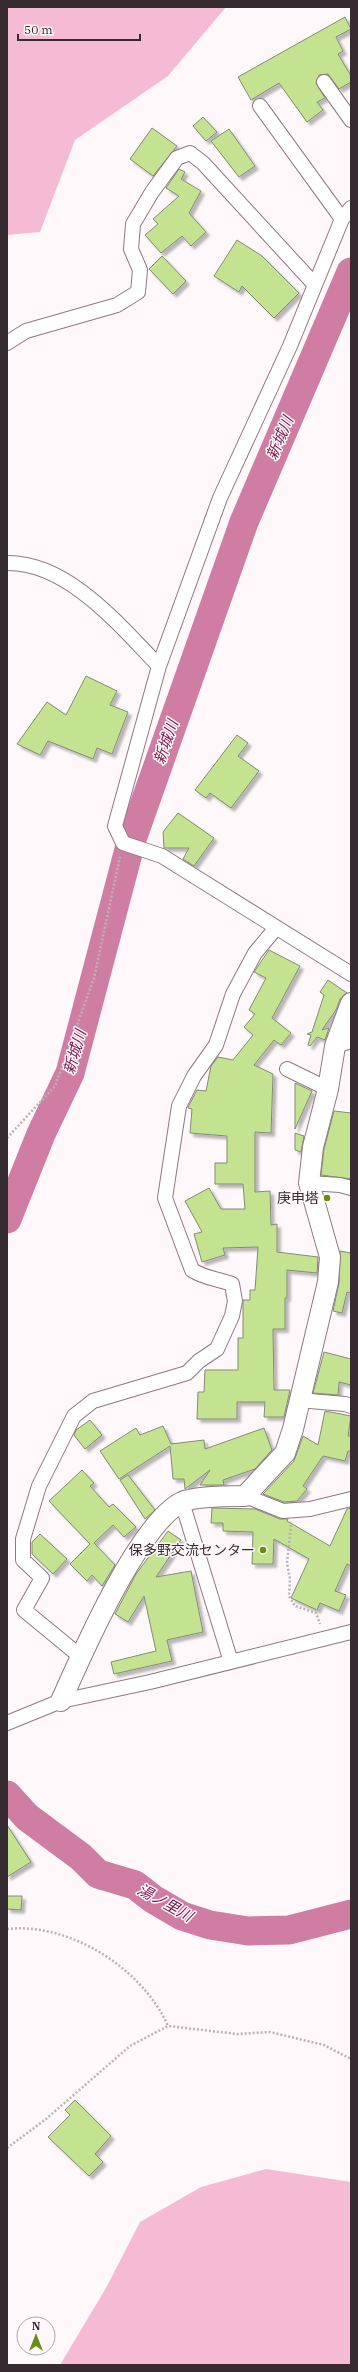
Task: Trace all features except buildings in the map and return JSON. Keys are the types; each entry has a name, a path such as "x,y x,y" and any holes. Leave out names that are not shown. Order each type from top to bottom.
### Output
{"street":[{"path":"324,82 351,120"},
{"path":"260,106 342,219"},
{"path":"7,343 26,331 117,305 138,292 140,270 131,249 134,224 152,192 177,158 190,153 203,163 315,285"},
{"path":"351,208 342,219 290,346 220,498 160,666 116,826 127,844 162,856 351,974"},
{"path":"7,563 32,565 49,572 78,588 160,666"},
{"path":"81,1657 24,1610 42,1578 23,1560 23,1539 38,1486 74,1416 93,1401 187,1373 199,1361 217,1349 232,1316 235,1301 232,1284 214,1278 202,1277 192,1270 165,1198 179,1106 194,1076 216,1045 233,994 255,953 276,928"},
{"path":"245,1496 285,1453 293,1429 298,1400 322,1308 330,1257 324,1231 309,1183 313,1147 328,1089 343,1044 351,1003"},
{"path":"286,1069 328,1089"},
{"path":"309,1183 340,1184 351,1188"},
{"path":"298,1400 345,1404 351,1406"},
{"path":"61,1702 115,1588 152,1531 168,1513 182,1502 216,1497 245,1496 283,1511 289,1511 310,1509 351,1499"},
{"path":"182,1502 231,1662"},
{"path":"7,1723 61,1702 351,1632"}],"path":[{"path":"7,1138 55,1086 94,978 127,844"},
{"path":"289,1511 292,1524 287,1557 290,1579 289,1596 295,1606 316,1613 325,1639"},
{"path":"7,1929 56,1932 81,1941 136,1979 162,2012 168,2026"},
{"path":"7,2148 46,2119 130,2046 168,2026 237,2034 270,2032 324,2045 351,2059"}],"shaded area":[{"path":"7,7 226,7 168,76 75,140 40,232 7,235"},
{"path":"266,2169 351,2182 351,2365 60,2365 106,2288 140,2222 201,2187"}],"waterway":[{"name":"新城川","path":"7,1219 41,1134 70,1073 131,842 244,522 351,272"},
{"name":"湯ノ里川","path":"7,1795 27,1817 81,1857 98,1874 135,1885 153,1899 182,1916 210,1925 248,1931 289,1930 351,1914"}],"place":[{"name":"庚申塔","path":"327,1198"},
{"name":"保多野交流センター","path":"263,1550"}]}
